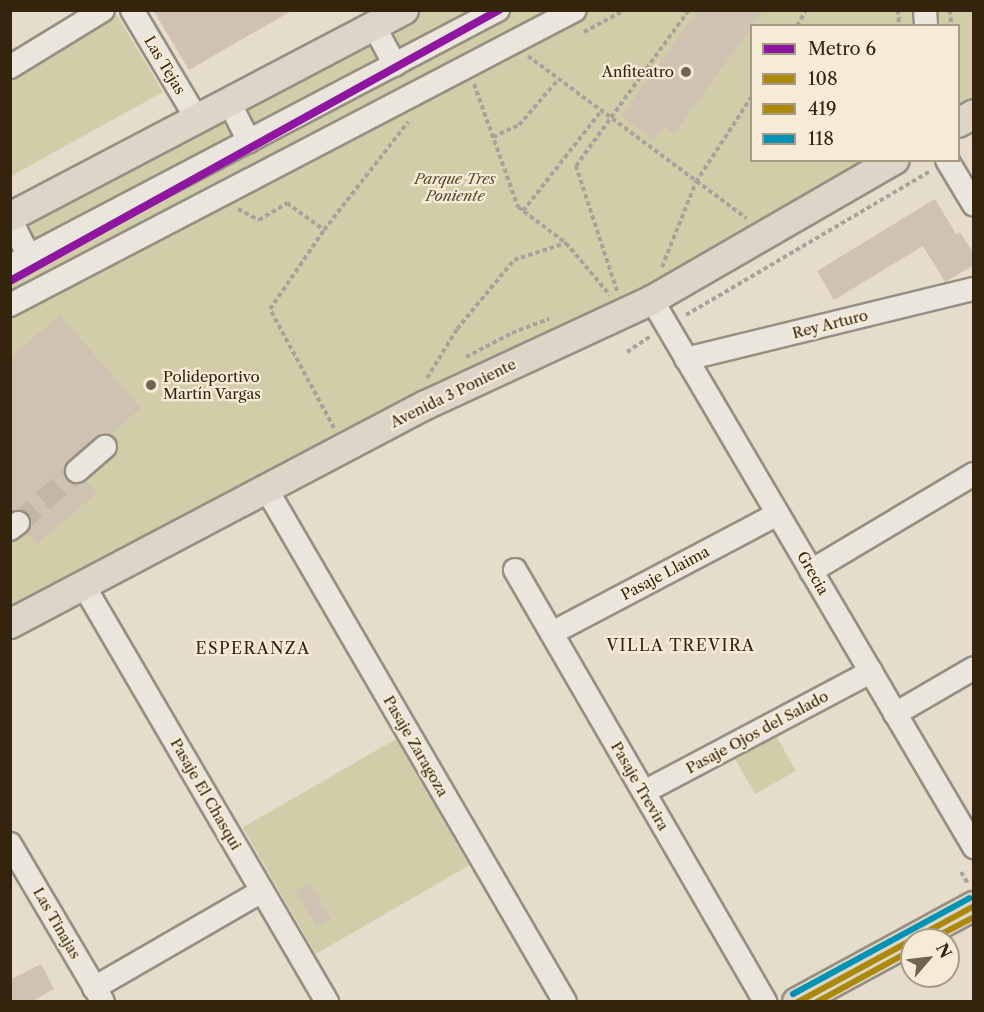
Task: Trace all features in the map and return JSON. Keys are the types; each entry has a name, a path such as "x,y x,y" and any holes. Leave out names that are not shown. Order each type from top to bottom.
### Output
{"main road":[{"path":"10,218 385,17"},
{"path":"960,122 974,114"},
{"name":"Avenida 3 Poniente","path":"10,624 494,371 652,300 891,162"},
{"path":"797,1002 974,906"}],"street":[{"path":"10,67 103,10"},
{"name":"Las Tejas","path":"132,10 197,119"},
{"path":"10,218 20,261 498,10"},
{"path":"10,305 575,10"},
{"path":"385,17 394,65"},
{"path":"229,102 249,141"},
{"path":"942,163 974,205"},
{"name":"Rey Arturo","path":"686,359 974,289"},
{"name":"Grecia","path":"652,300 974,847"},
{"path":"77,471 105,447"},
{"path":"811,571 974,474"},
{"name":"Pasaje Zaragoza","path":"267,490 565,1002"},
{"name":"Pasaje Llaima","path":"552,633 778,514"},
{"name":"Pasaje Trevira","path":"515,570 765,1002"},
{"name":"Pasaje El Chasqui","path":"84,586 327,1002"},
{"path":"896,714 974,668"},
{"name":"Pasaje Ojos del Salado","path":"644,792 871,672"},
{"name":"Las Tinajas","path":"10,844 99,995"},
{"path":"99,995 262,891"}],"path":[{"path":"617,292 576,166 612,119 688,10"},
{"path":"798,24 806,10"},
{"path":"519,40 530,59 749,220"},
{"path":"467,67 518,207 566,243 611,296"},
{"path":"493,137 519,125 558,80"},
{"path":"661,268 696,182 750,99"},
{"path":"523,211 601,111"},
{"path":"334,429 270,309 324,230 408,122"},
{"path":"627,352 942,163"},
{"path":"237,209 259,220 287,203 324,230"},
{"path":"426,378 457,329 514,260 566,243"}],"green space":[{"name":"Parque Tres Poniente","path":"416,11 973,11 973,100 960,108 960,24 750,24 750,162 866,162 648,286 11,613 11,223"},
{"path":"117,15 163,92 11,176 10,78"},
{"path":"776,736 796,771 755,794 735,760"},
{"path":"396,739 469,865 316,954 243,828"}],"building":[{"path":"153,10 293,10 189,70"},
{"name":"Anfiteatro","path":"698,10 764,10 754,24 750,24 750,29 674,134 664,127 654,141 621,116"},
{"path":"935,199 956,234 960,232 974,254 974,265 945,282 923,246 834,300 817,271"},
{"path":"60,315 141,408 110,435 97,436 68,461 64,473 67,480 79,484 86,481 97,493 37,544 27,533 31,522 28,514 23,510 10,512 10,358"},
{"path":"310,883 332,919 317,928 295,892"},
{"path":"41,964 54,989 31,1002 10,1002 10,980"}],"tunnel":[{"path":"18,523 77,471"}],"metro line":[{"name":"6","path":"10,281 499,10"}],"transit line":[{"name":"118","path":"793,994 970,898"},
{"name":"108","path":"798,1002 974,906"},
{"name":"419","path":"953,928 974,917"},
{"name":"419","path":"817,1002 900,957"}],"place":[{"name":"Anfiteatro","path":"686,72"},
{"name":"Polideportivo Martín Vargas","path":"151,385"}],"district":[{"name":"VILLA TREVIRA","path":"681,645"},
{"name":"ESPERANZA","path":"253,648"}]}
